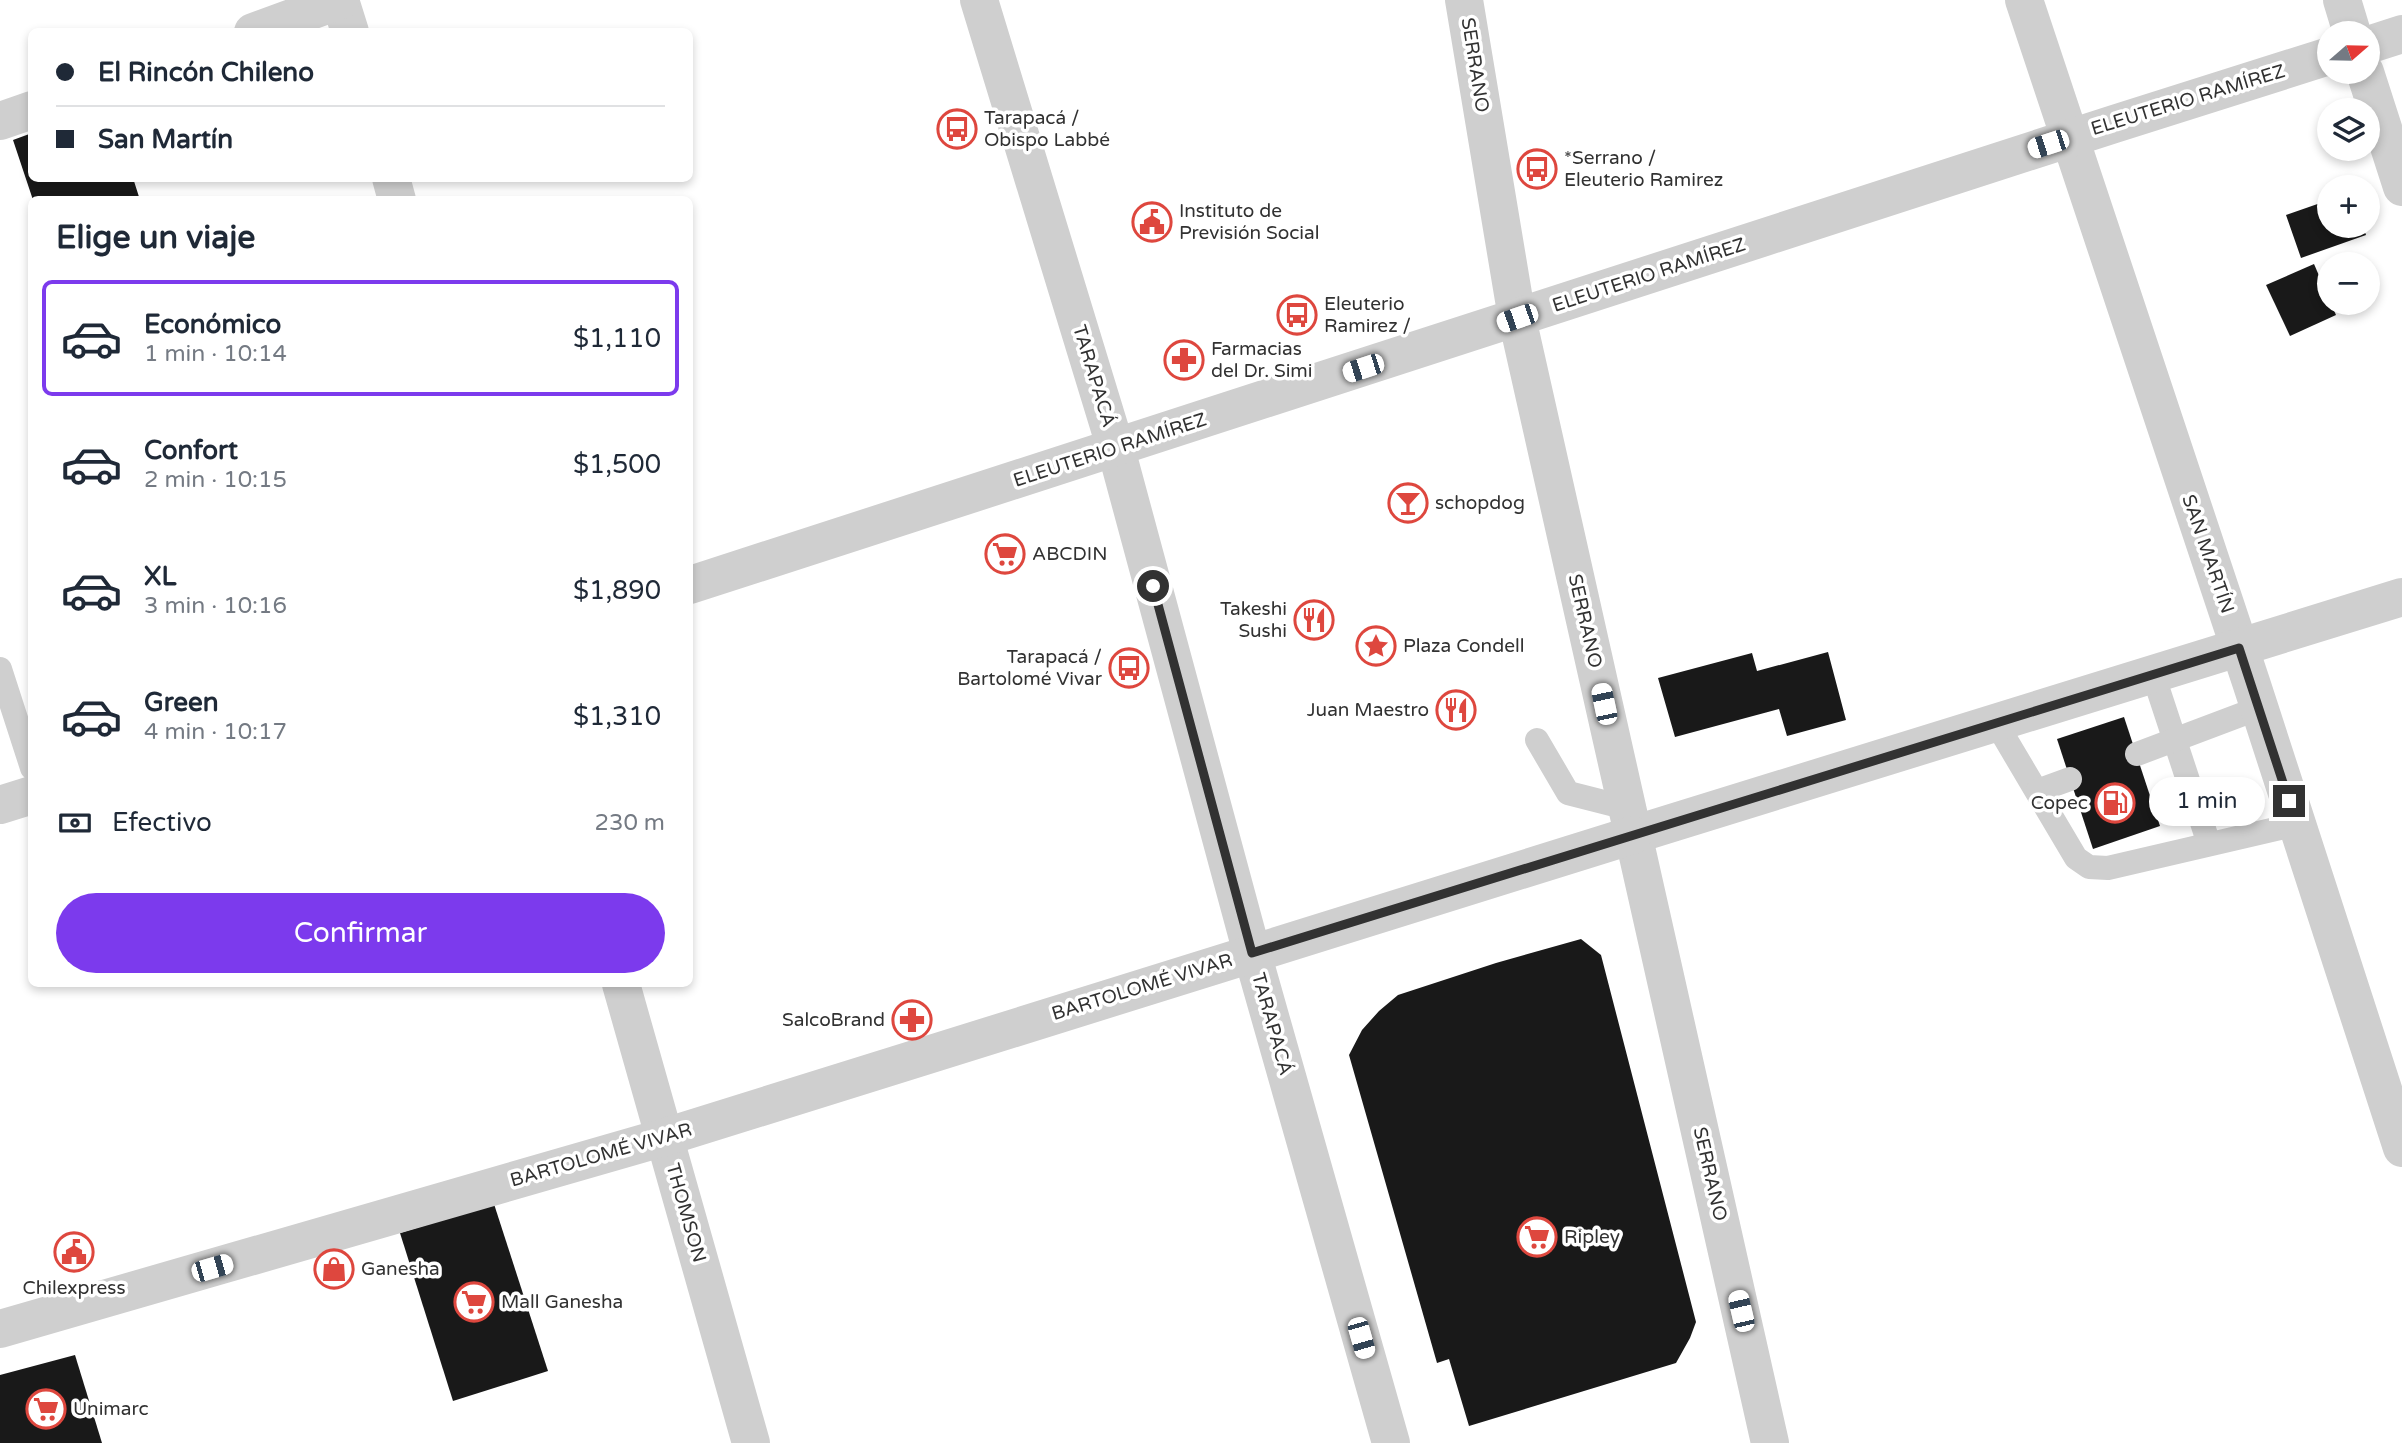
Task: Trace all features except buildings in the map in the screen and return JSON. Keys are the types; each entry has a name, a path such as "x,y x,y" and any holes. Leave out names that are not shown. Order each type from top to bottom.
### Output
{"street":[{"path":"264,28 341,0 348,28"},
{"name":"TARAPACÁ","path":"979,0 1116,449 1252,953 1391,1443"},
{"name":"SERRANO","path":"1464,0 1517,318 1770,1443"},
{"name":"SAN MARTÍN","path":"2024,0 2402,1148"},
{"path":"2342,0 2348,21"},
{"path":"2380,41 2402,34"},
{"name":"ELEUTERIO RAMÍREZ","path":"693,584 1116,449 2069,137 2317,61"},
{"path":"2369,84 2402,187"},
{"path":"0,121 28,111"},
{"name":"BARTOLOMÉ VIVAR","path":"0,1329 665,1137 1252,953 1630,822 1996,723 2402,597"},
{"path":"0,805 28,796"},
{"name":"THOMSON","path":"622,987 751,1443"}],"lane":[{"path":"0,669 28,756"},
{"path":"2152,674 2209,844"},
{"path":"2137,754 2259,708"},
{"path":"1996,723 2076,858 2089,867 2108,868 2297,824"},
{"path":"1537,740 1568,793 1630,822"},
{"path":"2036,792 2070,779"}],"place":[{"name":"Tarapacá / Obispo Labbé","path":"957,129"},
{"name":"*Serrano / Eleuterio Ramirez","path":"1537,169"},
{"name":"Instituto de Previsión Social","path":"1152,222"},
{"name":"Eleuterio Ramirez /","path":"1297,315"},
{"name":"Farmacias del Dr. Simi","path":"1184,360"},
{"name":"schopdog","path":"1408,503"},
{"name":"ABCDIN","path":"1005,554"},
{"name":"Takeshi Sushi","path":"1314,620"},
{"name":"Plaza Condell","path":"1376,646"},
{"name":"Tarapacá / Bartolomé Vivar","path":"1129,668"},
{"name":"Juan Maestro","path":"1456,710"},
{"name":"Copec","path":"2115,803"},
{"name":"SalcoBrand","path":"912,1020"},
{"name":"Ripley","path":"1537,1237"},
{"name":"Chilexpress","path":"74,1252"},
{"name":"Ganesha","path":"334,1269"},
{"name":"Mall Ganesha","path":"474,1302"},
{"name":"Unimarc","path":"46,1409"}],"route":[{"path":"1153,586 1252,953 2239,648 2289,801"}]}
